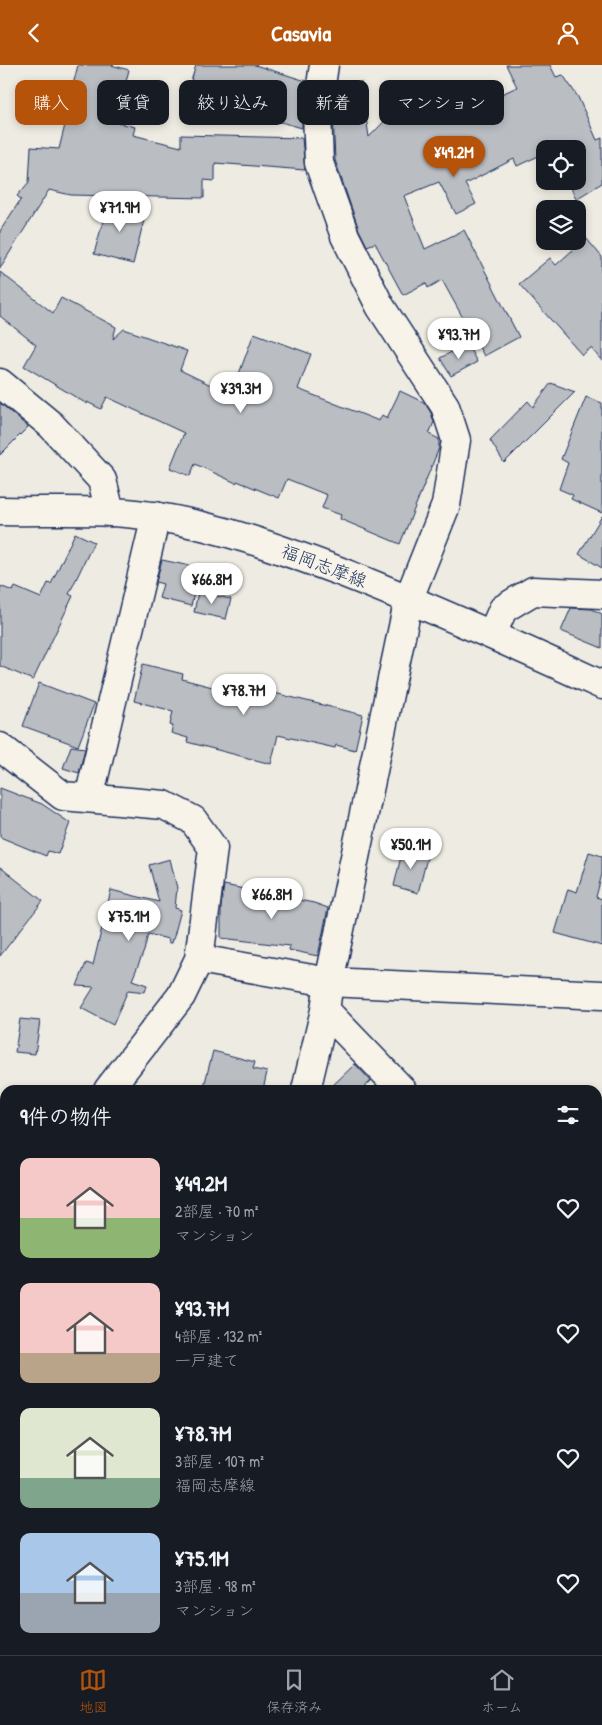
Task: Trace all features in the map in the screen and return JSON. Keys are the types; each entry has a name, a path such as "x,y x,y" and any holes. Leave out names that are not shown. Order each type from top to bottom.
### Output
{"street":[{"path":"307,1085 325,1010 329,982 409,599 446,505 456,440 445,406 375,297 346,236 319,163 317,112 324,65"},
{"path":"0,383 51,425 102,479 110,512"},
{"name":"福岡志摩線","path":"0,511 110,512 156,517 200,525 279,548 409,599 492,634 602,685"},
{"path":"89,798 156,517"},
{"path":"492,634 503,609 533,591 602,594"},
{"path":"0,747 63,796 164,805 193,821 213,848 199,959 181,996 112,1085"},
{"path":"199,959 329,982 602,995"},
{"path":"325,1010 397,1085"}],"building":[{"path":"78,65 111,65 129,70 126,80 97,80 97,125 127,125 135,127 133,135 181,147 181,135 302,138 305,170 215,163 215,181 204,180 204,198 71,195 49,190 0,268 0,231 21,199 17,196 29,182 31,147 59,149 65,125 87,125 87,80 74,80"},
{"path":"196,65 255,65 303,80 297,80 297,125 302,125 302,128 287,124 287,80 191,80"},
{"path":"506,65 550,65 556,77 563,75 578,97 597,140 602,138 602,183 576,199 572,190 586,190 586,140 536,140 536,157 517,166 514,159 465,184 476,204 456,214 439,182 404,196 425,249 464,230 519,337 484,356 442,280 428,288 426,283 403,295 375,243 367,246 359,230 335,160 334,125 367,125 369,137 381,125 504,125 504,93 517,87"},
{"path":"109,199 145,216 133,264 94,254"},
{"path":"586,238 602,257 602,361 591,348 582,355 519,284 550,258 556,265 573,250 586,250"},
{"path":"0,272 53,313 61,298 116,327 113,339 124,329 187,351 180,370 217,388 219,384 233,390 254,333 311,354 298,389 379,421 382,415 387,418 400,391 425,403 434,422 429,434 439,439 439,448 400,544 340,519 341,515 322,508 327,495 287,479 279,498 237,481 236,483 195,464 190,476 170,468 184,433 107,397 101,409 87,402 87,404 24,366 36,345 0,316"},
{"path":"467,344 477,362 451,376 440,358"},
{"path":"551,383 575,392 504,463 490,440 528,401 533,407"},
{"path":"586,397 602,403 602,513 571,499 573,495 559,489 568,463 561,459"},
{"path":"0,403 28,427 0,455"},
{"path":"602,516 602,568 579,554"},
{"path":"75,533 94,542 69,594 73,596 33,680 0,666 0,586 13,591 15,587 41,598 48,583 51,584"},
{"path":"162,560 200,568 191,606 159,598 163,584 156,582"},
{"path":"198,592 231,599 226,619 194,612"},
{"path":"571,608 592,609 602,614 602,648 561,631"},
{"path":"143,664 183,674 182,679 235,693 238,684 363,715 355,750 336,745 335,748 278,735 271,764 187,742 188,738 171,733 173,726 170,725 173,711 134,701"},
{"path":"39,683 94,704 78,746 23,726"},
{"path":"71,746 85,748 79,773 63,768"},
{"path":"0,788 42,804 70,823 58,854 48,851 46,856 0,837"},
{"path":"403,848 428,854 418,893 394,886"},
{"path":"589,852 602,856 602,874 596,897 602,899 602,946 555,933 568,889 577,892"},
{"path":"170,859 177,888 175,908 181,910 173,940 169,943 168,939 148,934 144,951 132,980 147,985 145,992 128,990 113,1025 81,1008 94,987 77,986 86,963 93,965 111,890 159,902 149,865"},
{"path":"0,867 43,901 0,956"},
{"path":"224,885 314,903 328,908 318,956 289,950 290,946 221,938 221,907"},
{"path":"20,1019 40,1021 35,1054 15,1052"},
{"path":"213,1051 255,1062 253,1069 267,1072 264,1085 204,1085"},
{"path":"355,1064 371,1081 367,1085 333,1085"}]}
